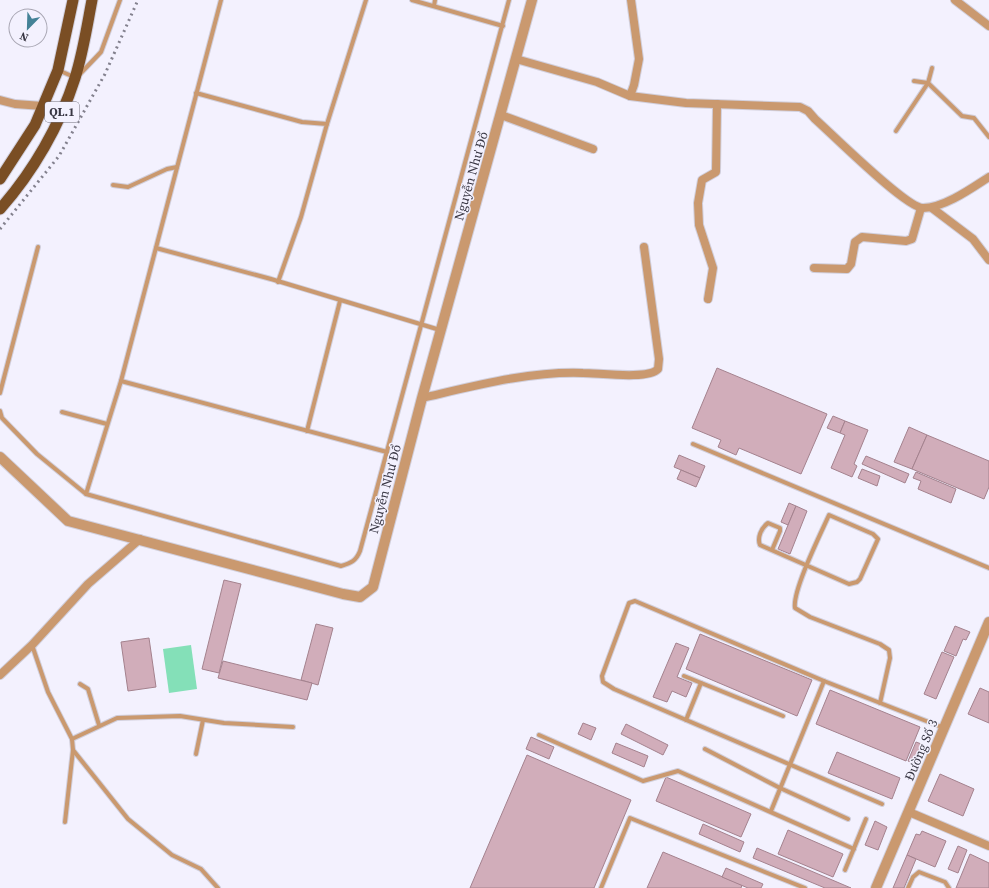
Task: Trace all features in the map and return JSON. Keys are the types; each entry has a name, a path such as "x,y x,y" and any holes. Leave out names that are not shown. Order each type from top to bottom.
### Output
{"highway":[{"name":"QL.1","path":"0,179 35,125 58,70 73,0"},
{"name":"QL.1","path":"0,210 29,171 48,141 75,77 92,0"}],"street":[{"name":"Nguyễn Như Đổ","path":"0,457 68,521 360,597 373,587 422,398 502,115 532,0"},
{"path":"630,96 634,85 639,59 631,0"},
{"path":"955,0 989,26"},
{"path":"516,59 597,82 630,96 686,103 800,107 808,111 901,197 921,208 932,208 968,191 989,177"},
{"path":"0,100 15,104 43,106"},
{"path":"708,299 713,268 711,257 699,225 698,202 702,180 714,175 716,172 717,104"},
{"path":"502,115 593,149"},
{"path":"814,268 847,268 851,264 855,242 862,237 906,241 912,239 921,208"},
{"path":"932,208 973,238 989,260"},
{"path":"422,398 535,376 577,372 655,373 658,370 659,359 644,247"},
{"path":"0,675 32,645 88,584 140,539"},
{"name":"Đường Số 3","path":"876,888 989,622"},
{"path":"909,812 989,846"}],"lane":[{"path":"58,70 75,77 101,52 120,0"},
{"path":"86,494 120,381 221,0"},
{"path":"278,282 301,217 327,124 366,0"},
{"path":"412,0 503,26"},
{"path":"434,6 435,0"},
{"path":"0,411 2,418 37,454 86,494 342,566 351,563 358,558 510,0"},
{"path":"896,131 928,83 932,68"},
{"path":"914,81 928,83 962,116 974,118 989,137"},
{"path":"196,93 302,122 327,124"},
{"path":"113,185 128,187 167,169 177,167"},
{"path":"0,393 38,247"},
{"path":"156,248 442,330"},
{"path":"307,430 340,301"},
{"path":"120,381 387,452"},
{"path":"62,412 107,424"},
{"path":"692,444 989,568"},
{"path":"772,550 780,528 768,523 765,525 758,541 760,545 772,550 808,565 849,584 860,579 878,539 873,534 829,515 808,565 795,595 795,608 810,617 880,644 889,650 890,658 880,703"},
{"path":"882,804 614,689 603,682 602,676 629,603 635,601 824,681 944,729"},
{"path":"32,645 48,692 72,739 73,750 65,822"},
{"path":"684,676 783,716"},
{"path":"771,811 824,681"},
{"path":"686,720 701,683"},
{"path":"80,684 88,689 99,725"},
{"path":"72,739 99,725 118,718 180,716 203,720 293,727"},
{"path":"196,754 203,720"},
{"path":"539,735 643,781 678,771 854,849"},
{"path":"705,749 780,788 848,819"},
{"path":"73,750 128,819 172,855 201,869 218,888"},
{"path":"601,888 630,818 805,888"},
{"path":"845,870 866,818"},
{"path":"908,888 913,876 919,872 945,882 949,888"}],"green space":[{"path":"191,645 197,689 169,693 163,649"}],"building":[{"path":"717,368 827,414 801,474 739,448 736,455 718,447 721,440 692,428"},
{"path":"833,416 845,421 840,433 827,428"},
{"path":"845,421 868,430 854,464 857,466 852,477 831,468 845,435 840,433"},
{"path":"909,427 927,435 912,469 894,462"},
{"path":"927,435 989,461 989,487 984,499 912,469"},
{"path":"679,455 705,466 700,478 674,467"},
{"path":"866,456 909,474 905,483 862,464"},
{"path":"862,469 880,476 877,486 858,478"},
{"path":"681,470 700,478 696,487 677,479"},
{"path":"916,472 956,489 951,503 918,489 921,481 913,478"},
{"path":"789,503 796,506 788,525 781,522"},
{"path":"796,506 807,511 790,554 778,549"},
{"path":"224,580 241,584 219,673 202,669"},
{"path":"316,624 333,628 318,685 301,680"},
{"path":"955,626 970,632 966,640 963,639 956,656 944,651"},
{"path":"700,634 812,680 797,716 686,669"},
{"path":"149,638 156,687 128,691 121,642"},
{"path":"676,643 689,648 677,677 692,683 686,697 672,691 667,702 653,697"},
{"path":"942,652 954,657 936,699 924,694"},
{"path":"223,661 312,683 307,700 218,678"},
{"path":"980,688 989,692 989,723 968,714"},
{"path":"830,690 920,727 906,761 816,724"},
{"path":"583,723 596,728 591,740 578,734"},
{"path":"626,724 668,745 663,755 621,734"},
{"path":"531,737 554,747 549,759 526,749"},
{"path":"916,742 924,745 916,764 908,761"},
{"path":"616,743 648,756 644,767 612,753"},
{"path":"837,752 900,778 892,799 828,773"},
{"path":"527,755 631,800 594,888 470,888"},
{"path":"940,774 974,789 963,816 928,801"},
{"path":"666,777 751,814 741,837 656,801"},
{"path":"875,821 887,827 878,850 865,845"},
{"path":"703,824 744,842 740,852 699,834"},
{"path":"788,830 843,854 833,877 778,854"},
{"path":"922,831 946,841 935,867 907,855 916,834 920,835"},
{"path":"958,846 967,850 958,873 948,869"},
{"path":"757,848 851,888 825,888 753,858"},
{"path":"663,852 742,885 741,888 647,888"},
{"path":"970,854 989,863 989,888 956,888"},
{"path":"907,855 916,859 904,888 893,888"},
{"path":"726,868 763,884 761,888 748,888 722,877"}],"railway":[{"path":"0,229 59,156 105,74 138,0"}]}
